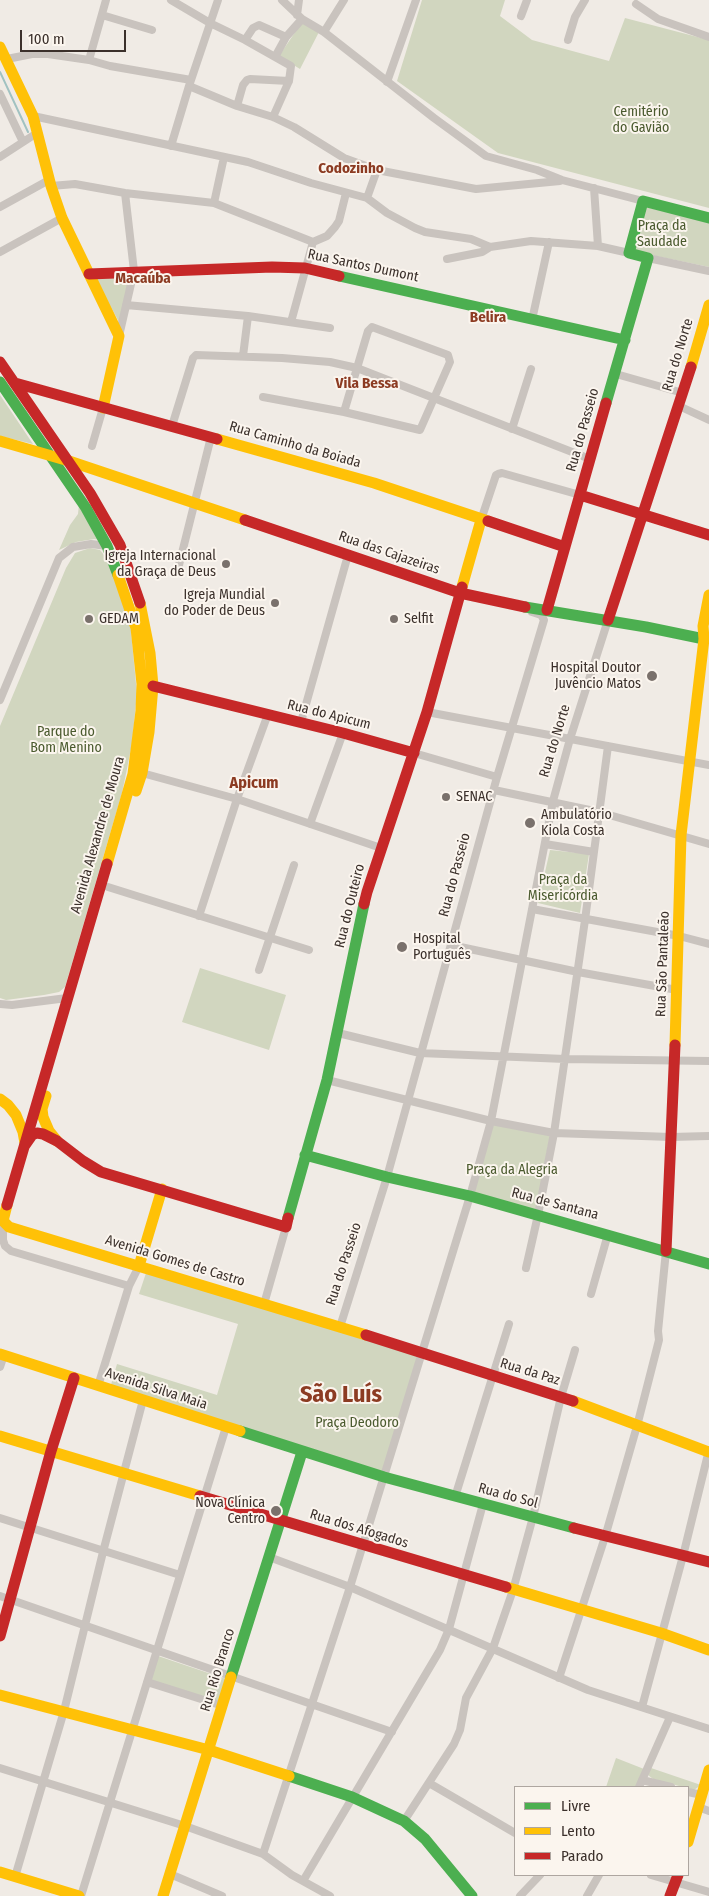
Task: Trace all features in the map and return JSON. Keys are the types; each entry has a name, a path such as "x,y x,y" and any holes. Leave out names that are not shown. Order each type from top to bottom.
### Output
{"street":[{"path":"89,60 106,0"},
{"path":"171,0 291,66 289,81 273,117"},
{"path":"171,146 218,0"},
{"path":"282,0 299,17 324,32 486,156 537,170 562,180 709,218"},
{"path":"275,57 299,17 299,0"},
{"path":"324,32 344,0"},
{"path":"387,82 416,0"},
{"path":"521,16 527,0"},
{"path":"568,40 575,18 585,0"},
{"path":"636,4 658,19 709,37"},
{"path":"102,15 152,30"},
{"path":"245,40 253,28 259,25 286,37"},
{"path":"0,47 3,61 33,116 50,183 62,218 119,336"},
{"path":"3,61 20,56 48,54 89,60 190,83 237,106 273,117 294,127 344,158 377,170 476,189 562,180"},
{"path":"237,106 243,85 247,80 289,81"},
{"path":"0,94 2,105 23,142"},
{"path":"33,116 256,165 367,198 387,213 415,228 434,234 471,239 490,247"},
{"path":"0,157 37,133"},
{"path":"214,203 224,157"},
{"path":"367,198 377,170"},
{"path":"0,207 50,183 75,184 125,193 214,203 313,242 327,236 335,227 339,220 346,193"},
{"path":"594,188 598,246"},
{"path":"92,446 104,408 134,271 125,193"},
{"path":"629,253 643,201"},
{"path":"0,252 62,218"},
{"path":"447,259 482,252 490,247 526,241 549,242 598,246 709,271"},
{"path":"291,322 313,242"},
{"path":"532,320 549,242"},
{"name":"Rua do Passeio","path":"547,610 648,258"},
{"name":"Rua Santos Dumont","path":"89,274 272,267 305,268 625,340"},
{"path":"126,304 248,316 330,328"},
{"name":"Rua do Norte","path":"263,1854 350,1587 470,1196 491,1121 553,801 570,739 641,515 679,406 709,305"},
{"path":"243,356 248,316"},
{"path":"263,397 344,412 420,430 450,362 448,355 372,327 368,331 344,412"},
{"path":"172,426 193,358 200,354 313,360 356,368 590,459"},
{"name":"Avenida Alexandre de Moura","path":"0,362 69,461 120,545 134,580 144,617 153,686 142,773 43,1105 44,1121 57,1141"},
{"path":"512,429 531,369"},
{"path":"616,374 683,393"},
{"name":"Rua Caminho da Boiada","path":"0,376 5,382 15,383 374,483 565,547"},
{"name":"Avenida Alexandre de Moura","path":"0,382 86,508 107,546 125,591 136,628 142,684 141,711 133,774 33,1113 26,1145 2,1217"},
{"path":"679,406 709,420"},
{"path":"177,573 211,437"},
{"name":"Rua das Cajazeiras","path":"0,441 69,461 460,593 502,603 608,620 706,639"},
{"path":"65,477 64,470 69,461"},
{"path":"481,520 496,475 502,473 709,535"},
{"name":"Rua do Outeiro","path":"264,1304 327,1080 362,911 427,712 481,520"},
{"path":"0,700 59,558 73,547 91,544 107,546"},
{"path":"301,722 348,555"},
{"name":"Rua São Pantaleão","path":"559,1678 605,1537 637,1426 659,1340 666,1252 675,1062 681,835 706,639 703,626 709,594"},
{"name":"Rua do Passeio","path":"340,1326 387,1177 497,777 544,618 502,603"},
{"path":"136,628 141,645 145,682 153,686"},
{"name":"Rua do Apicum","path":"153,686 343,733 497,777"},
{"path":"141,711 146,712 150,720"},
{"path":"427,712 709,765"},
{"path":"199,916 237,799 268,714"},
{"path":"310,824 343,733"},
{"path":"526,1268 554,1133 578,972 608,746"},
{"path":"142,773 237,799 381,848"},
{"path":"494,790 599,812 709,844"},
{"path":"544,844 594,852"},
{"path":"259,970 294,865"},
{"path":"108,887 309,950"},
{"path":"532,909 679,936 709,944"},
{"path":"451,945 578,972 677,990"},
{"path":"0,1004 12,1005 45,999 67,998"},
{"path":"338,1033 420,1053 565,1059 709,1061"},
{"path":"327,1080 491,1121 554,1133 671,1137 709,1136"},
{"path":"0,1099 16,1115 26,1145"},
{"path":"26,1145 32,1135 37,1133 57,1141 96,1169 286,1227"},
{"name":"Rua de Santana","path":"305,1155 387,1177 470,1196 709,1264"},
{"path":"98,1386 129,1286 139,1266 162,1189"},
{"path":"2,1217 4,1240 7,1248 11,1251 129,1286"},
{"name":"Avenida Gomes de Castro","path":"2,1217 4,1224 9,1227 340,1326"},
{"path":"591,1294 608,1234"},
{"path":"455,1497 509,1324"},
{"name":"Rua da Paz","path":"340,1326 561,1397 709,1451"},
{"path":"404,1820 454,1744 460,1730 466,1698 493,1648 513,1590 533,1518 561,1397 575,1350"},
{"path":"0,1368 2,1354"},
{"name":"Avenida Silva Maia","path":"2,1354 302,1452"},
{"path":"0,1636 5,1597 30,1529 51,1451 74,1378"},
{"path":"15,1877 64,1711 143,1400"},
{"path":"0,1872 80,1896 226,1427"},
{"name":"Rua dos Afogados","path":"0,1436 463,1576 661,1633 709,1650"},
{"path":"642,1707 709,1451"},
{"name":"Rua do Sol","path":"302,1452 455,1497 605,1537 709,1562"},
{"name":"Rua Rio Branco","path":"164,1896 302,1452"},
{"path":"303,1880 440,1650 448,1629 483,1504"},
{"path":"0,1518 180,1575"},
{"path":"269,1557 350,1587 588,1690 709,1729"},
{"path":"5,1597 392,1732"},
{"path":"147,1682 222,1706"},
{"path":"0,1695 209,1750 352,1797 404,1820 430,1845 472,1896"},
{"path":"661,1786 641,1784 670,1717"},
{"path":"0,1768 185,1826 263,1854 283,1870 330,1896"},
{"path":"689,1839 709,1770"},
{"path":"429,1783 514,1832"},
{"path":"689,1792 702,1795"},
{"path":"170,1874 222,1896"},
{"path":"520,1896 539,1876"},
{"path":"660,1876 677,1878 709,1892"},
{"path":"587,1896 598,1877"},
{"path":"670,1896 677,1878"}],"green space":[{"name":"Cemitério do Gavião","path":"422,0 505,0 500,16 532,40 609,61 625,18 709,40 709,208 498,153 397,81"},
{"path":"302,22 319,32 300,69 279,56"},
{"name":"Praça da Saudade","path":"646,207 709,222 709,267 632,251"},
{"path":"131,274 119,322 95,277"},
{"path":"0,395 33,444 0,436"},
{"path":"79,504 101,540 94,539 76,542 59,550 70,525 78,514"},
{"name":"Parque do Bom Menino","path":"90,548 100,550 108,560 130,620 137,694 132,744 122,793 65,987 59,992 6,1000 0,998 0,726 66,568 75,553"},
{"name":"Praça da Misericórdia","path":"550,850 589,854 580,913 538,903"},
{"path":"200,968 286,995 269,1050 182,1022"},
{"name":"Praça da Alegria","path":"493,1124 550,1135 536,1211 474,1194"},
{"name":"Praça Deodoro","path":"147,1270 418,1355 383,1472 110,1388 117,1364 217,1395 238,1324 139,1294"},
{"path":"158,1656 226,1679 218,1702 151,1680"},
{"path":"616,1758 644,1769 636,1786 606,1786"},
{"path":"651,1768 701,1785 694,1790 689,1789 689,1786 679,1786 653,1779 648,1775"}],"waterway":[{"path":"0,72 28,132"}],"traffic: fast":[{"path":"606,403 648,258 629,253 643,201 709,218"},
{"path":"339,276 625,340"},
{"path":"0,382 86,508 107,546 118,575"},
{"path":"525,607 646,627 704,639 709,638"},
{"path":"288,1218 327,1080 364,904"},
{"path":"305,1155 387,1177 470,1196 709,1264"},
{"path":"240,1431 384,1477 574,1528"},
{"path":"231,1677 302,1452"},
{"path":"289,1776 352,1797 404,1821 425,1839 472,1896"}],"traffic: slow":[{"path":"0,47 33,116 51,186 62,218 119,336 103,408"},
{"path":"691,367 709,305"},
{"path":"217,439 374,483 488,521"},
{"path":"0,441 69,461 245,520"},
{"path":"462,587 481,520"},
{"path":"107,864 133,774 141,711 142,684 136,628 118,575"},
{"path":"675,1045 681,835 704,639 703,626 709,595"},
{"path":"136,791 142,773 149,732 153,686 150,653 140,603"},
{"path":"46,1096 42,1109 43,1117 49,1131 57,1141"},
{"path":"0,1099 16,1115 25,1143"},
{"path":"139,1266 162,1189"},
{"path":"7,1205 3,1221 9,1227 366,1335"},
{"path":"0,1354 240,1431"},
{"path":"573,1401 709,1452"},
{"path":"0,1436 200,1496"},
{"path":"506,1587 661,1633 709,1650"},
{"path":"163,1896 231,1677"},
{"path":"0,1695 209,1750 289,1776"},
{"path":"689,1839 709,1770"},
{"path":"0,1872 79,1896"}],"traffic: jam":[{"path":"89,274 272,267 305,268 339,276"},
{"path":"0,362 90,493 120,545 140,603"},
{"path":"608,620 691,367"},
{"path":"15,383 217,439"},
{"path":"547,610 606,403"},
{"path":"580,495 709,535"},
{"path":"245,520 460,593 525,607"},
{"path":"488,521 565,547"},
{"path":"364,904 427,712 462,587"},
{"path":"153,686 343,733 414,753"},
{"path":"7,1205 107,864"},
{"path":"666,1251 675,1045"},
{"path":"25,1145 32,1135 37,1133 43,1134 57,1141 101,1172 286,1227 288,1218"},
{"path":"366,1335 573,1401"},
{"path":"0,1636 51,1451 74,1378"},
{"path":"200,1496 506,1587"},
{"path":"574,1528 709,1562"},
{"path":"670,1896 678,1876"}],"place":[{"name":"Igreja Internacional da Graça de Deus","path":"226,564"},
{"name":"Igreja Mundial do Poder de Deus","path":"275,603"},
{"name":"GEDAM","path":"89,619"},
{"name":"Selfit","path":"394,619"},
{"name":"Hospital Doutor Juvêncio Matos","path":"652,676"},
{"name":"SENAC","path":"446,797"},
{"name":"Ambulatório Kiola Costa","path":"530,823"},
{"name":"Hospital Português","path":"402,947"},
{"name":"Nova Clínica Centro","path":"276,1511"}],"district":[{"name":"Codozinho","path":"351,169"},
{"name":"Macaúba","path":"143,279"},
{"name":"Belira","path":"488,318"},
{"name":"Vila Bessa","path":"367,384"},
{"name":"Apicum","path":"254,784"},
{"name":"São Luís","path":"341,1395"}]}
